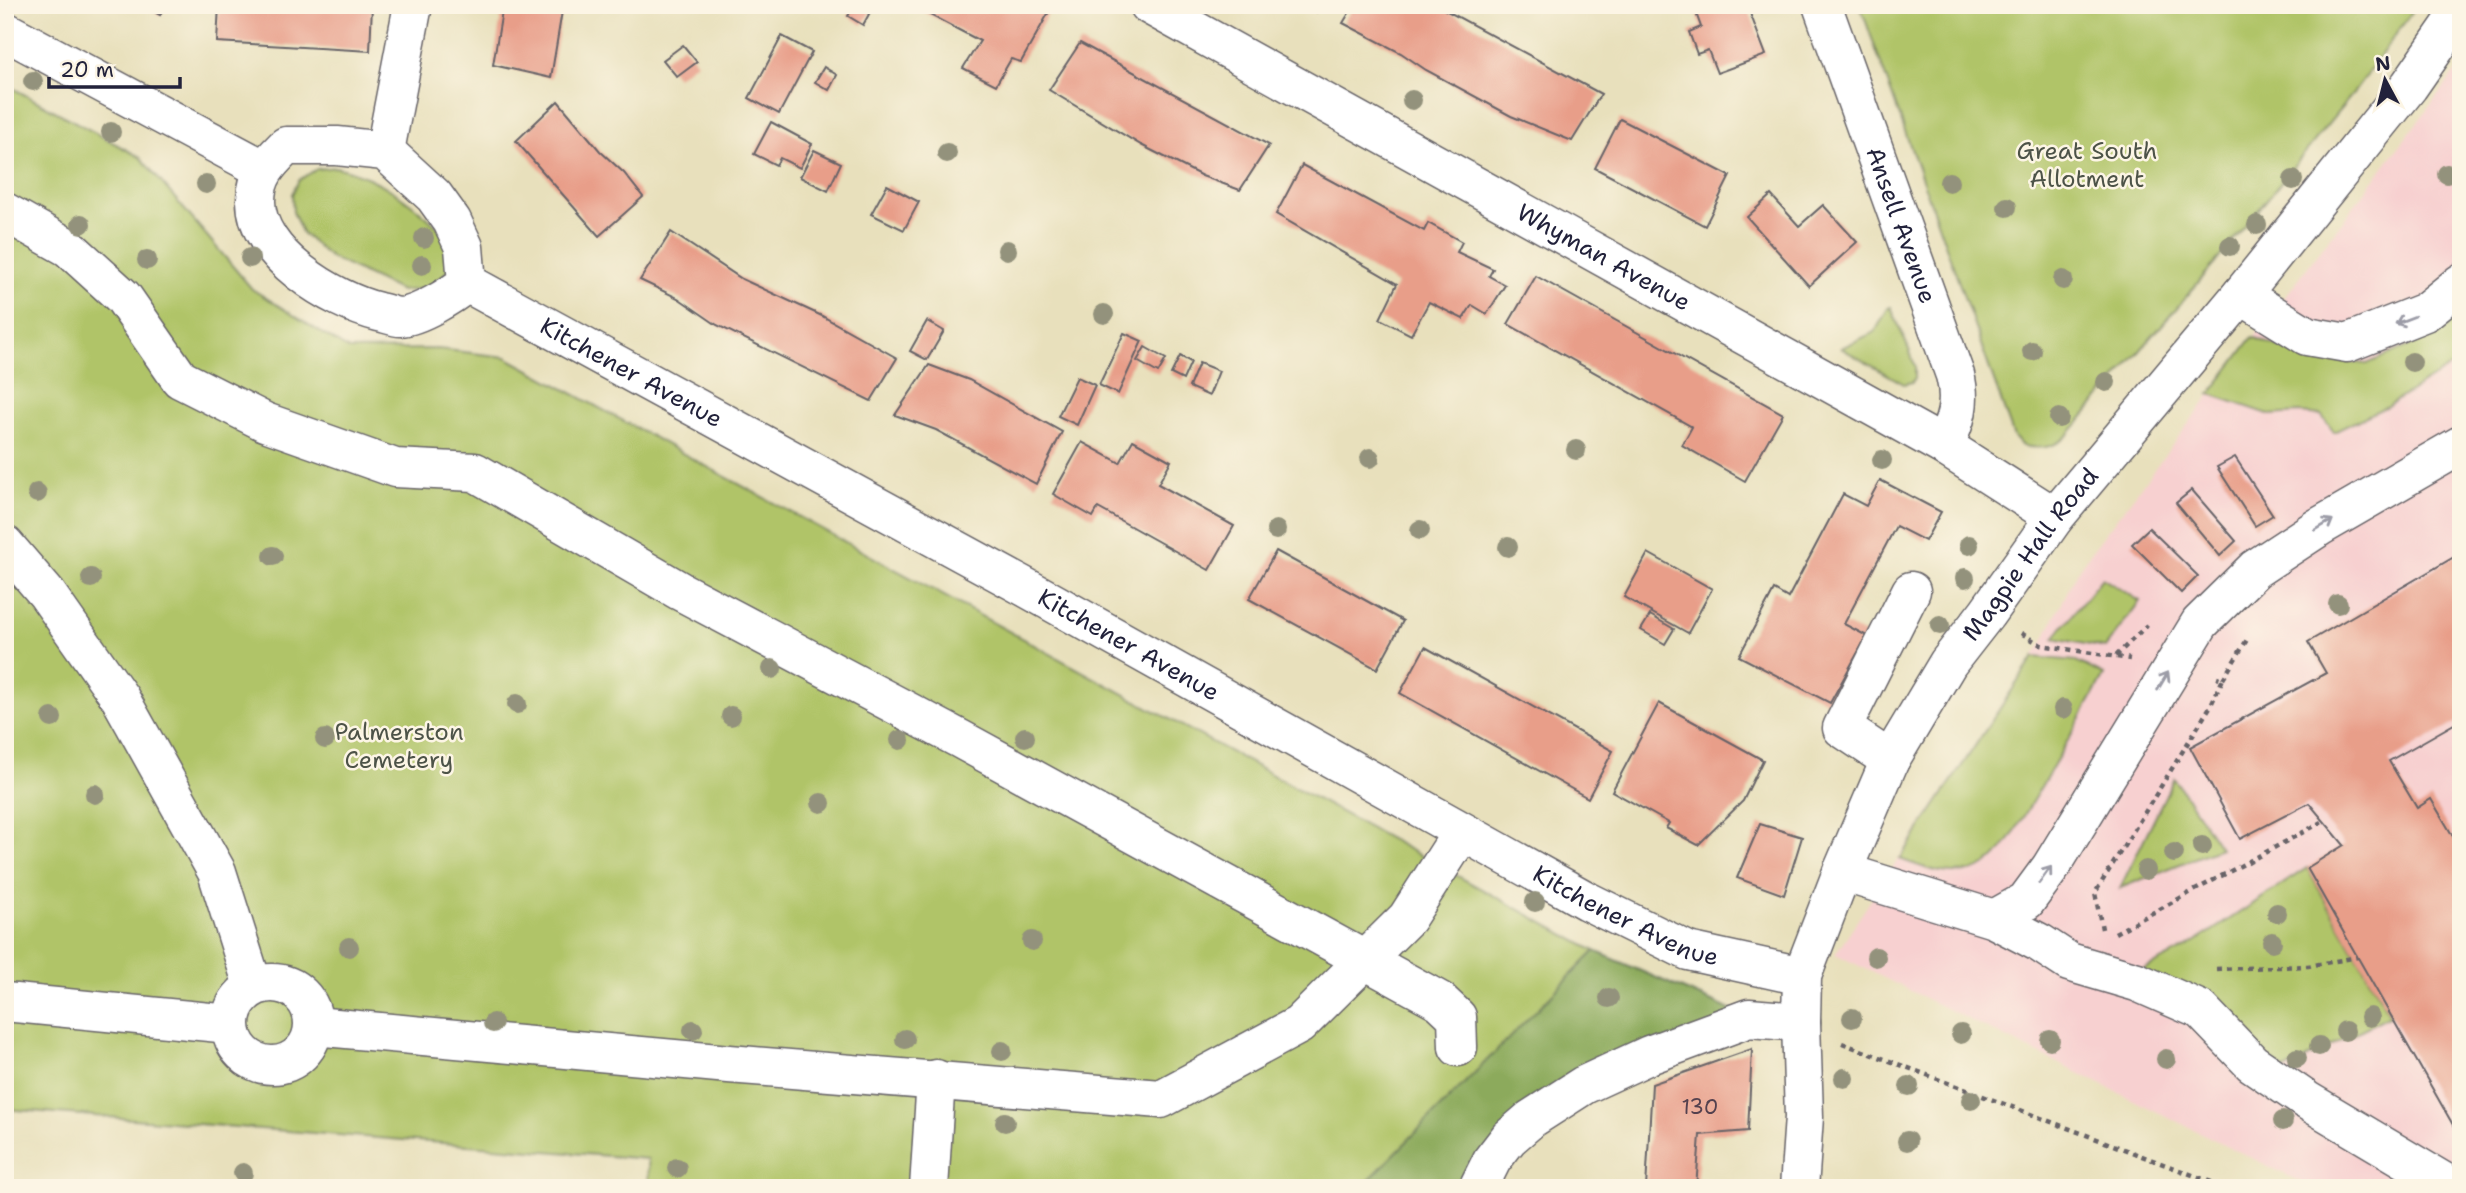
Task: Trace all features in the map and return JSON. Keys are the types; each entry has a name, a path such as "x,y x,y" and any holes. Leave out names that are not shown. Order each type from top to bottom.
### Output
{"street":[{"path":"384,151 413,5"},
{"name":"Whyman Avenue","path":"1149,5 1944,446 2055,517"},
{"name":"Ansell Avenue","path":"1822,5 1955,375 1959,392 1958,413 1944,446"},
{"name":"Magpie Hall Road","path":"1800,1188 1804,1117 1802,976 1842,872 1890,760 1948,663 2055,517 2241,295 2409,86 2461,11"},
{"path":"5,31 263,169"},
{"path":"286,146 337,146 384,151 434,196 452,221 464,247 467,283 450,297 400,317 346,302 316,286 287,261 259,225 256,199 263,169 286,146"},
{"path":"5,212 69,248 123,297 180,379 265,422 395,468 475,472 680,591 960,739 1440,1001 1457,1017 1458,1047"},
{"name":"Kitchener Avenue","path":"467,283 1001,574 1587,901 1688,951 1802,976"},
{"path":"2241,295 2308,337 2347,343 2425,313 2461,283"},
{"path":"1994,919 2026,901 2051,867 2200,623 2255,569 2319,527 2461,445"},
{"path":"5,545 47,594 120,698 217,872 253,986"},
{"path":"1890,760 1842,728 1911,591"},
{"path":"314,1026 729,1064 1161,1098 1299,1025 1408,918 1462,832"},
{"path":"1842,872 1994,919 2068,961 2137,982 2201,1010 2252,1063 2306,1100 2454,1188"},
{"path":"267,982 283,984 297,990 308,1001 314,1026 311,1040 302,1053 290,1061 276,1065 249,1058 233,1038 230,1024 233,1011 242,995 253,986 267,982"},
{"path":"5,1002 230,1024"},
{"path":"1478,1188 1492,1160 1509,1138 1531,1119 1584,1085 1649,1055 1749,1018 1801,1022"},
{"path":"929,1188 936,1079"}],"path":[{"path":"2041,645 2115,657 2151,621"},
{"path":"2223,679 2251,634"},
{"path":"2104,939 2095,892 2210,707"},
{"path":"2112,935 2325,821"},
{"path":"2119,930 2129,938"},
{"path":"2212,968 2225,970 2308,967 2358,957"},
{"path":"1801,1022 1848,1046 2227,1188"}],"shaded area":[{"path":"2461,65 2461,1188 2313,1188 1835,954 2041,645 2079,568"}],"green space":[{"name":"Great South Allotment","path":"1860,5 2417,5 2352,95 2215,263 2069,434 2053,445 2035,447 2022,446 2014,437"},
{"name":"Palmerston Cemetery","path":"5,84 140,157 252,289 349,350 438,349 506,357 1595,951 1361,1188 649,1188 648,1159 5,1109"},
{"path":"336,167 369,178 399,195 426,216 451,241 448,270 437,282 422,289 401,291 331,258 302,233 293,212 292,194 299,180 317,169"},
{"path":"1891,307 1915,366 1915,378 1904,384 1841,348 1875,332"},
{"path":"2461,313 2461,360 2387,406 2334,432 2321,415 2271,415 2210,394 2253,337 2301,356 2367,364 2418,342 2453,321"},
{"path":"2102,578 2140,601 2105,648 2054,638"},
{"path":"2034,657 2076,661 2104,675 2013,835 1988,863 1966,872 1933,870 1900,859"},
{"path":"2174,778 2220,848 2120,888"},
{"path":"2307,868 2390,1015 2285,1070 2139,972 2186,948"},
{"path":"1595,951 1749,1018 1584,1085 1478,1188 1361,1188"}],"building":[{"path":"142,5 165,5 160,15"},
{"path":"219,5 372,5 370,51 217,42"},
{"path":"503,5 563,5 551,78 493,65"},
{"path":"855,5 874,5 863,25 848,16"},
{"path":"911,5 1036,5 1049,12 1021,62 1011,59 996,85 963,68 980,41"},
{"path":"1305,5 1320,5 1316,12"},
{"path":"1354,5 1436,5 1601,94 1572,141 1511,116 1343,23"},
{"path":"1693,5 1747,5 1766,55 1717,73 1708,50 1697,54 1689,32 1701,27"},
{"path":"782,36 812,52 779,114 749,98"},
{"path":"1080,43 1269,145 1240,190 1202,176 1141,145 1049,90"},
{"path":"683,45 697,62 677,77 663,60"},
{"path":"824,67 837,75 829,90 815,82"},
{"path":"558,101 643,197 599,236 516,141"},
{"path":"1620,119 1730,176 1705,226 1595,168"},
{"path":"771,122 812,144 800,168 780,158 776,165 754,154"},
{"path":"814,150 841,163 828,191 800,177"},
{"path":"1302,165 1424,231 1428,223 1462,242 1457,252 1493,269 1489,276 1505,285 1487,314 1472,305 1463,319 1429,302 1411,335 1380,319 1397,284 1276,214"},
{"path":"887,185 919,202 904,230 871,214"},
{"path":"1771,195 1799,226 1823,205 1857,242 1809,286 1747,217"},
{"path":"671,232 742,279 822,316 897,358 871,401 717,325 678,298 640,280"},
{"path":"1536,276 1783,414 1745,481 1682,445 1692,427 1508,324"},
{"path":"927,321 944,331 927,360 910,351"},
{"path":"1124,333 1142,341 1118,394 1099,385"},
{"path":"1145,347 1166,359 1158,373 1137,361"},
{"path":"1180,356 1191,362 1183,380 1171,374"},
{"path":"1199,363 1219,371 1209,396 1189,387"},
{"path":"929,365 969,380 1062,432 1036,484 936,430 895,415"},
{"path":"1077,377 1095,385 1077,425 1058,416"},
{"path":"1133,440 1171,461 1158,484 1234,526 1209,570 1098,508 1093,517 1053,494 1082,442 1120,463"},
{"path":"2235,457 2273,515 2255,526 2217,467"},
{"path":"1880,480 1941,512 1925,541 1896,526 1844,624 1867,636 1830,703 1739,656 1774,590 1788,598 1843,494 1866,506"},
{"path":"2192,490 2236,541 2220,556 2176,503"},
{"path":"2149,528 2198,576 2181,593 2132,544"},
{"path":"1276,551 1403,621 1377,669 1249,599"},
{"path":"1648,553 1712,589 1688,633 1624,597"},
{"path":"2461,553 2461,720 2389,761 2417,808 2431,799 2461,850 2461,1139 2307,868 2344,845 2309,803 2240,839 2190,747 2326,673 2308,642"},
{"path":"1650,615 1674,629 1665,644 1641,630"},
{"path":"1425,647 1613,751 1588,798 1400,693"},
{"path":"1659,703 1763,760 1743,801 1698,845 1666,828 1669,823 1612,791"},
{"path":"1760,824 1802,837 1784,895 1737,878"},
{"path":"1752,1049 1748,1131 1700,1135 1696,1188 1646,1188 1652,1084"}]}
